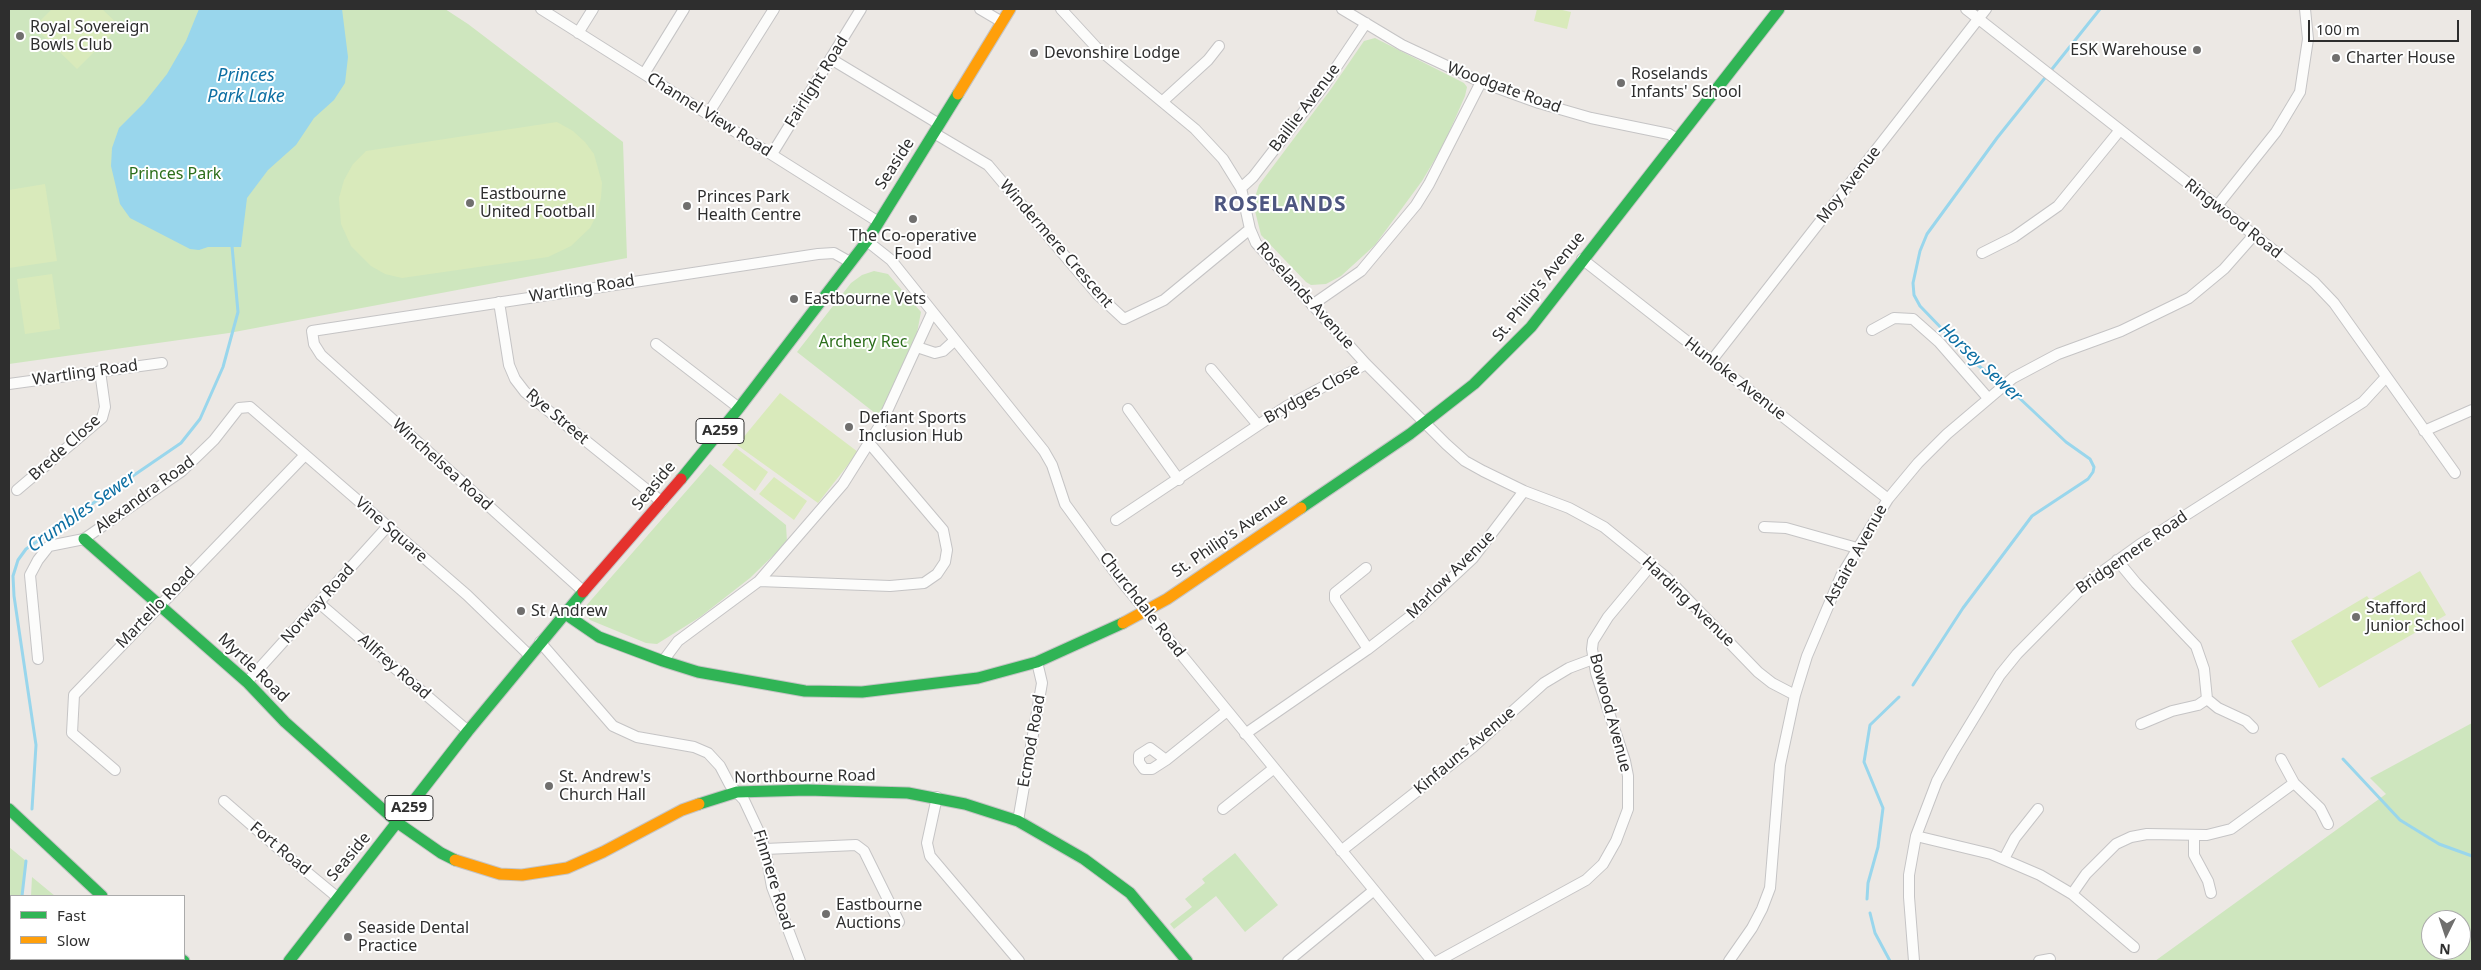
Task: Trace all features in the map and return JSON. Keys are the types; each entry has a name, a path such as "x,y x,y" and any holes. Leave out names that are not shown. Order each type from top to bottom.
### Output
{"street":[{"name":"Channel View Road","path":"541,9 877,221"},
{"path":"578,32 593,9"},
{"path":"644,74 684,9"},
{"path":"708,114 774,9"},
{"name":"Fairlight Road","path":"772,154 861,9"},
{"path":"980,9 1002,22"},
{"name":"Seaside","path":"290,961 337,897 468,731 582,591 662,502 739,408 867,241 877,221 937,129 1010,9"},
{"name":"Roselands Avenue","path":"1061,9 1096,47 1195,129 1223,159 1241,188 1250,229 1256,243 1366,364 1425,424"},
{"name":"Woodgate Road","path":"1342,9 1442,65 1481,82 1539,103 1591,118 1669,134 1677,139"},
{"name":"St. Philip's Avenue","path":"564,613 599,637 663,661 698,672 756,684 805,690 862,692 917,687 978,678 1038,662 1082,645 1147,612 1425,424 1474,384 1510,351 1531,327 1582,259 1779,9"},
{"name":"Ringwood Road","path":"1966,9 2314,282 2334,303 2454,473"},
{"name":"Moy Avenue","path":"1712,360 1986,9"},
{"path":"2217,206 2276,132 2300,92 2308,39 2305,9"},
{"name":"Baillie Avenue","path":"1241,188 1254,177 1325,84 1366,24"},
{"path":"1163,101 1208,60 1219,46"},
{"path":"831,59 937,129"},
{"path":"1312,305 1361,271 1416,205 1429,184 1481,82"},
{"name":"Windermere Crescent","path":"937,129 988,165 1097,294 1124,319 1164,300 1250,229"},
{"path":"1982,254 2014,237 2058,206 2120,130"},
{"name":"Astaire Avenue","path":"1729,961 1752,928 1770,888 1780,765 1795,695 1817,630 1857,548 1888,499 1941,440 2013,378 2058,354 2121,330 2189,298 2224,269 2254,235"},
{"name":"Churchdale Road","path":"867,241 890,260 1044,451 1052,465 1065,504 1147,612 1432,961"},
{"name":"Wartling Road","path":"312,331 818,254 834,254 850,262"},
{"name":"Hunloke Avenue","path":"1582,259 1888,499"},
{"name":"Rye Street","path":"499,302 509,365 515,379 525,392 662,502"},
{"path":"663,661 678,640 759,581 814,521 843,484 870,444 932,313"},
{"path":"1872,330 1894,318 1913,319 1992,395"},
{"name":"Winchelsea Road","path":"312,331 314,344 321,355 582,591"},
{"path":"917,347 935,353 943,351 954,341"},
{"path":"656,344 739,408"},
{"name":"Wartling Road","path":"9,384 162,363"},
{"name":"Brydges Close","path":"1116,520 1179,480 1287,406 1366,364"},
{"name":"Brydges Close","path":"1211,369 1258,425"},
{"name":"Brede Close","path":"17,490 102,418 105,408 100,371"},
{"name":"Bridgemere Road","path":"1914,961 1909,875 1916,836 1937,781 2000,675 2016,654 2069,598 2089,580 2117,560 2363,402 2386,377"},
{"name":"Vine Square","path":"250,407 467,596 529,655"},
{"name":"Alexandra Road","path":"38,659 30,596 30,574 48,546 84,539 182,470 214,440 240,408 250,407"},
{"path":"1128,408 1179,480"},
{"path":"2424,431 2472,410"},
{"name":"Harding Avenue","path":"1425,424 1466,461 1524,491 1569,508 1604,527 1652,564 1758,672 1778,687 1795,695"},
{"path":"759,581 890,586 924,583 937,574 945,562 947,550 943,530 870,444"},
{"name":"Martello Road","path":"115,770 72,733 74,695 305,456"},
{"name":"Marlow Avenue","path":"1245,734 1368,650 1412,615 1473,558 1524,491"},
{"name":"Norway Road","path":"248,682 387,527"},
{"path":"1764,527 1786,528 1857,548"},
{"name":"Myrtle Road","path":"84,539 248,682 285,722 398,822"},
{"path":"2117,560 2196,646 2204,669 2207,700 2218,708 2246,721 2253,728"},
{"name":"Bowood Avenue","path":"1438,961 1586,880 1603,864 1616,841 1628,809 1628,776 1626,761 1593,659 1593,640 1652,564"},
{"path":"1366,568 1335,593 1335,599 1368,650"},
{"name":"Allfrey Road","path":"319,603 468,731"},
{"name":"Finmere Road","path":"540,642 613,726 637,737 694,747 708,753 720,766 730,785 744,800 765,849 772,887 800,961"},
{"name":"Kinfauns Avenue","path":"1341,851 1473,747 1544,683 1569,668 1593,659"},
{"name":"Ecmod Road","path":"1018,821 1042,683 1038,662"},
{"path":"2141,724 2172,711 2198,705 2207,700"},
{"path":"1166,760 1227,711"},
{"path":"2281,759 2294,783 2320,808 2328,824"},
{"path":"1223,809 1274,769"},
{"path":"2072,894 2106,852 2131,837 2165,833 2194,836 2207,835 2231,829 2294,783"},
{"name":"Northbourne Road","path":"398,822 441,853 480,870 500,874 544,873 586,861 682,810 737,792 864,791 937,797 974,806 1018,821 1084,858 1130,893 1187,961"},
{"path":"937,797 927,843 930,856 1019,961"},
{"name":"Fort Road","path":"224,801 337,897"},
{"path":"9,809 101,895"},
{"path":"2004,859 2015,838 2038,809"},
{"path":"1916,836 2004,859 2040,875 2072,894 2134,948"},
{"path":"2194,836 2194,855 2208,881 2211,893"},
{"path":"765,849 856,845 864,851 899,922"},
{"path":"1288,961 1373,891"},
{"path":"2039,961 2050,959"}],"green space":[{"name":"Princes Park","path":"9,9 445,9 468,24 623,142 627,258 229,333 9,364"},
{"path":"52,9 102,9 120,26 77,69 34,27"},
{"path":"1537,9 1558,9 1571,12 1567,29 1534,21"},
{"path":"1375,38 1464,83 1467,87 1465,96 1444,144 1422,181 1375,245 1341,276 1326,284 1311,285 1261,235 1254,207 1255,197 1259,185 1331,89 1364,41"},
{"name":"Eastbourne United Football","path":"557,122 573,131 594,154 602,183 597,214 590,228 571,246 548,257 402,278 385,274 371,266 351,246 341,224 339,198 344,180 353,164 366,151"},
{"path":"45,184 57,261 9,268 9,190"},
{"name":"Archery Rec","path":"874,271 888,274 921,312 917,333 880,417 797,352 851,283 862,275"},
{"path":"52,274 60,329 25,334 17,279"},
{"path":"780,393 858,452 818,503 737,445"},
{"path":"736,448 768,472 755,491 722,465"},
{"path":"710,464 786,525 787,542 750,578 700,617 657,644 646,643 590,620 586,614 585,607"},
{"path":"774,477 807,501 794,520 759,494"},
{"path":"2420,571 2446,615 2319,688 2291,641 2367,596 2370,600"},
{"path":"2472,723 2472,961 2155,961 2386,794 2370,778"},
{"path":"9,847 26,861 22,895 10,895 10,960 16,961 9,961"},
{"path":"1235,853 1278,905 1245,932 1216,896 1174,929 1170,924 1192,907 1185,899 1205,883 1202,879"},
{"path":"32,877 54,895 31,895"},
{"path":"130,960 132,961 27,961"}],"water":[{"name":"Princes Park Lake","path":"199,9 342,9 348,57 345,83 334,100 314,118 296,145 268,170 247,198 241,247 190,249 130,218 120,204 111,166 112,148 119,128 144,103 167,74 186,41"}],"waterway":[{"name":"Horsey Sewer","path":"1913,685 1963,608 2032,516 2088,479 2093,472 2094,467 2090,459 2066,442 2014,393 1975,363 1920,306 1914,295 1913,283 1920,251 1927,234 1997,138 2100,9"},
{"name":"Crumbles Sewer","path":"32,809 36,745 14,596 13,576 18,560 26,549 181,443 200,419 223,367 238,312 232,246"},
{"name":"Horsey Sewer","path":"1867,899 1868,883 1878,847 1883,808 1864,762 1870,725 1899,697"},
{"path":"2343,759 2400,820 2439,844 2472,856"},
{"name":"Crumbles Sewer","path":"22,895 26,861"},
{"name":"Horsey Sewer","path":"1870,913 1875,933 1890,961"}],"traffic: fast":[{"path":"1301,508 1410,434 1474,384 1531,327 1779,9"},
{"path":"681,479 739,408 867,241 958,94"},
{"path":"84,539 247,682 285,722 398,823 441,853 455,860"},
{"path":"289,961 468,731 583,592"},
{"path":"564,613 599,637 663,661 698,672 805,691 862,692 978,678 1037,662 1123,623"},
{"path":"699,804 737,792 807,790 908,793 965,804 1018,821 1084,859 1130,893 1187,961"},
{"path":"9,809 101,895"}],"traffic: slow":[{"path":"958,94 1010,9"},
{"path":"1123,623 1167,599 1301,508"},
{"path":"455,860 500,874 522,875 567,868 603,852 682,810 699,804"}],"traffic: jam":[{"path":"583,592 681,479"}],"place":[{"name":"Royal Sovereign Bowls Club","path":"20,36"},
{"name":"ESK Warehouse","path":"2197,50"},
{"name":"Devonshire Lodge","path":"1034,53"},
{"name":"Charter House","path":"2336,58"},
{"name":"Roselands Infants' School","path":"1621,83"},
{"name":"Eastbourne United Football","path":"470,203"},
{"name":"Princes Park Health Centre","path":"687,206"},
{"name":"The Co-operative Food","path":"913,219"},
{"name":"Eastbourne Vets","path":"794,299"},
{"name":"Defiant Sports Inclusion Hub","path":"849,427"},
{"name":"St Andrew","path":"521,611"},
{"name":"Stafford Junior School","path":"2356,617"},
{"name":"St. Andrew's Church Hall","path":"549,786"},
{"name":"Eastbourne Auctions","path":"826,914"},
{"name":"Seaside Dental Practice","path":"348,937"}],"district":[{"name":"ROSELANDS","path":"1280,205"}]}
